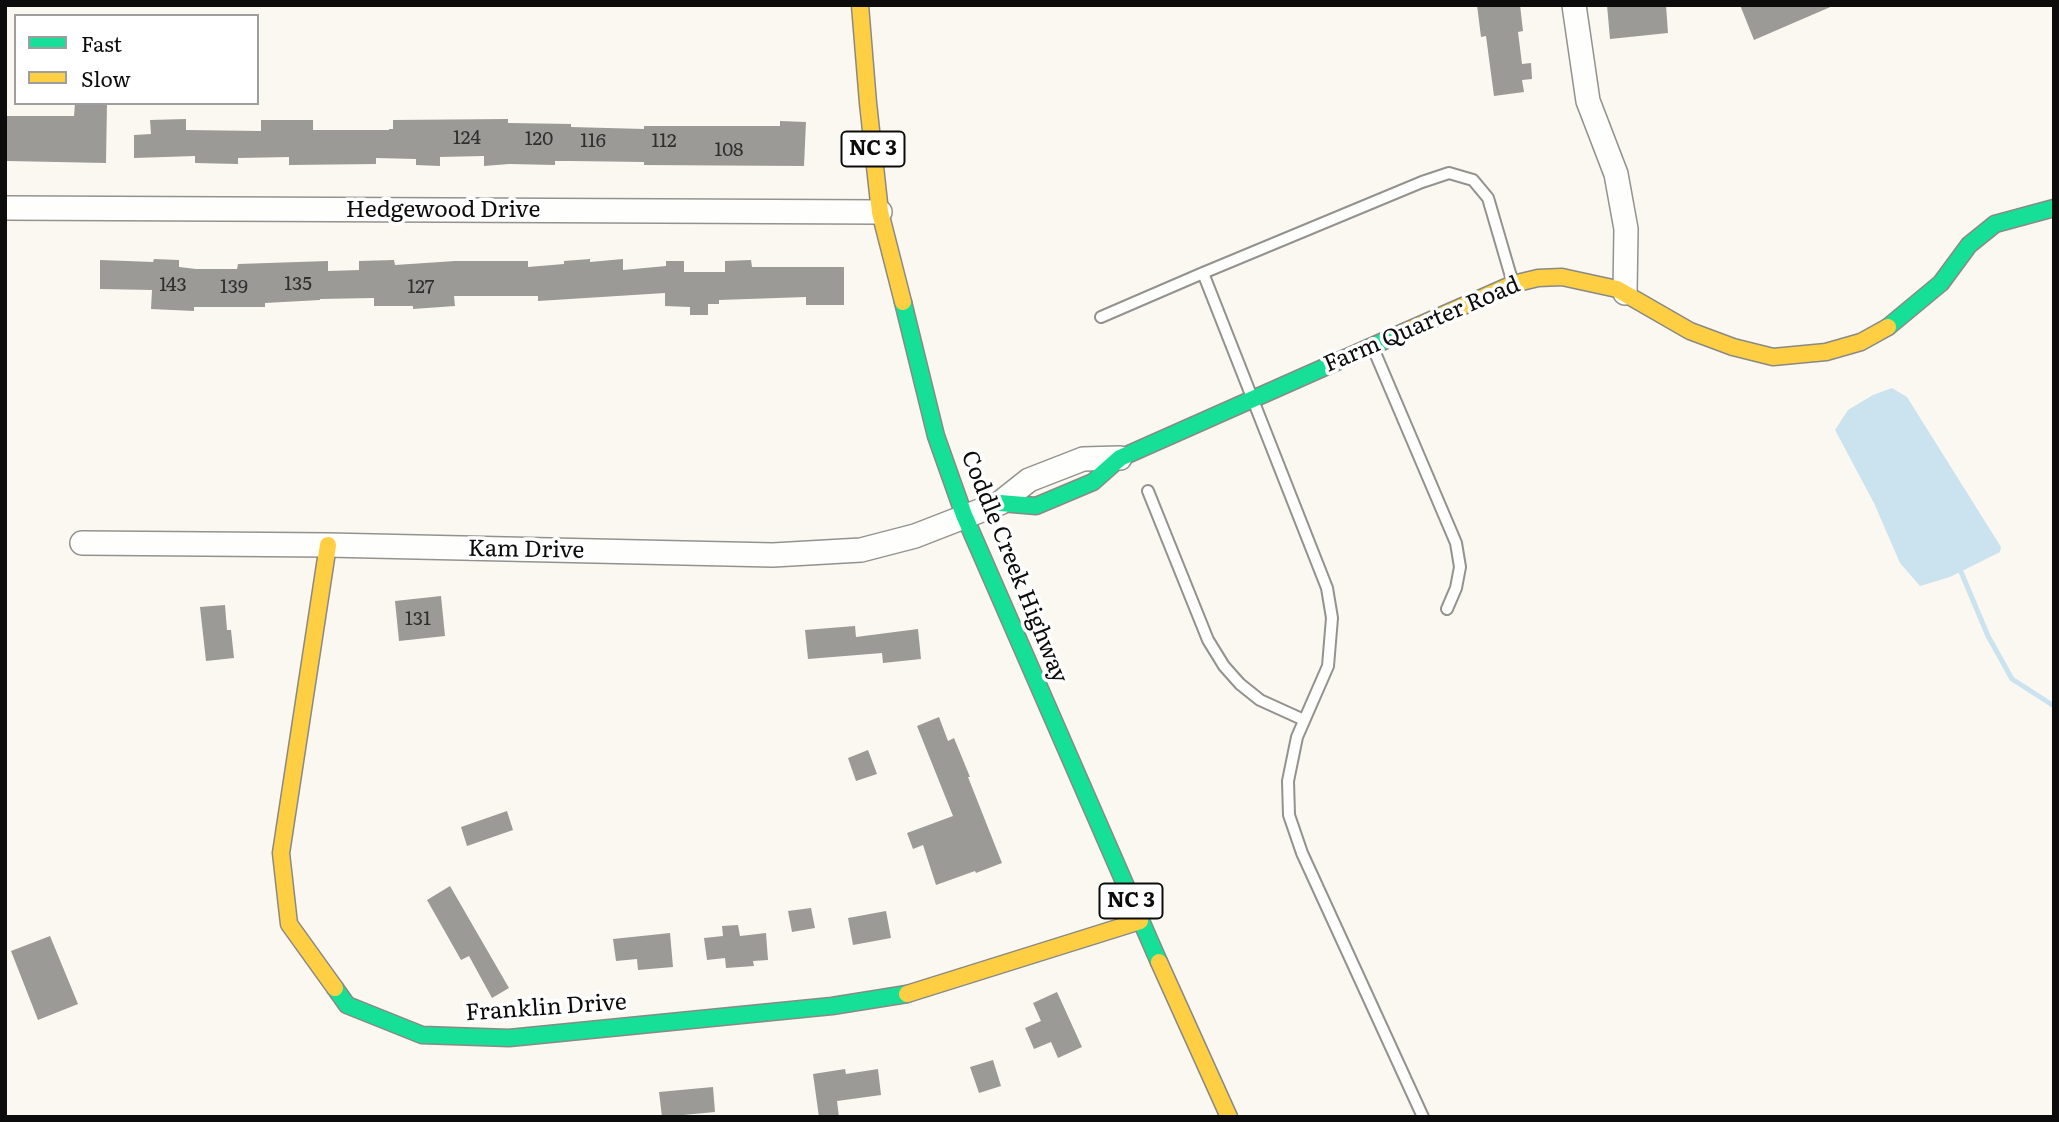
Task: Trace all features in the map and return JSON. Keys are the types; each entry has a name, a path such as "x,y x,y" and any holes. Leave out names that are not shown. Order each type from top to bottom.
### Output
{"street":[{"name":"Coddle Creek Highway","path":"860,5 880,212 936,436 964,515 1228,1117"},
{"path":"1574,5 1588,100 1616,174 1626,229 1625,293"},
{"name":"Hedgewood Drive","path":"5,208 880,212"},
{"name":"Farm Quarter Road","path":"964,515 1000,503 1029,480 1083,459 1120,458 1513,284 1538,278 1562,277 1617,289 1690,331 1733,347 1773,357 1826,352 1861,342 1893,324 1941,282 1969,245 1995,224 2054,208"},
{"name":"Kam Drive","path":"82,543 328,545 773,555 861,550 915,536 964,515"},
{"name":"Franklin Drive","path":"328,545 281,853 289,924 347,1005 422,1035 509,1038 832,1006 915,993 1140,921"}],"lane":[{"path":"1101,317 1449,173 1473,180 1488,198 1513,284"},
{"path":"1203,273 1329,598 1332,618 1328,666 1297,737 1288,781 1290,815 1302,853 1423,1117"},
{"path":"1372,345 1456,543 1460,567 1456,588 1447,609"},
{"path":"1149,491 1208,640 1224,666 1240,684 1260,700 1304,720"}],"water":[{"path":"1892,388 1907,397 2001,547 2000,552 1950,577 1920,586 1900,563 1874,503 1835,430 1848,410 1873,395"}],"building":[{"path":"1477,5 1520,5 1523,31 1518,32 1522,64 1531,63 1532,79 1522,80 1524,92 1494,96 1486,36 1481,37"},
{"path":"1607,5 1666,5 1668,33 1610,39"},
{"path":"1740,5 1835,5 1754,40"},
{"path":"75,105 107,105 106,163 7,161 7,116 74,116"},
{"path":"186,119 186,130 261,131 261,120 313,120 313,130 389,130 393,129 393,120 508,119 508,123 644,129 644,126 780,126 780,121 806,122 804,166 644,165 644,162 555,161 555,165 484,166 484,156 440,157 440,166 416,165 416,159 376,158 376,164 289,165 289,157 238,158 238,164 195,163 195,156 134,158 134,135 151,134 150,120"},
{"path":"154,259 179,260 179,267 196,269 237,269 238,264 328,261 328,271 359,270 359,261 394,260 395,265 455,261 528,261 528,267 564,264 564,261 623,259 623,270 666,266 666,261 684,261 684,272 725,272 725,261 751,260 752,267 844,267 844,305 806,305 806,297 719,300 719,304 708,304 708,315 690,315 690,307 665,306 665,293 538,301 538,296 454,296 455,306 413,309 413,306 374,306 374,298 320,299 265,303 265,307 194,307 194,311 151,309 152,290 100,289 100,260 153,262"},
{"path":"441,596 445,636 399,641 395,601"},
{"path":"225,605 227,630 231,630 234,658 206,661 200,607"},
{"path":"855,626 856,637 918,629 921,659 883,663 882,653 808,659 805,630"},
{"path":"939,717 948,741 954,738 1002,863 936,885 923,845 913,849 907,833 953,816 917,726"},
{"path":"868,750 877,774 856,781 848,758"},
{"path":"507,811 513,830 467,846 461,827"},
{"path":"450,886 509,988 492,998 469,956 461,960 427,900"},
{"path":"811,908 815,928 792,932 788,911"},
{"path":"886,911 891,938 853,945 848,918"},
{"path":"738,925 740,936 766,933 768,960 753,961 754,966 726,968 725,958 707,960 704,938 723,936 722,926"},
{"path":"670,933 673,967 638,970 637,959 616,961 613,939"},
{"path":"50,936 78,1004 38,1020 11,951"},
{"path":"1057,992 1082,1047 1058,1058 1051,1042 1034,1049 1025,1028 1041,1021 1033,1003"},
{"path":"993,1060 1001,1086 979,1093 970,1067"},
{"path":"845,1069 846,1074 878,1069 881,1095 837,1101 839,1117 819,1117 813,1074"},
{"path":"713,1087 715,1112 662,1117 659,1092"}],"waterway":[{"path":"1959,567 1988,636 2012,679 2054,706"}],"traffic: fast":[{"path":"1888,327 1941,283 1969,245 1995,224 2054,208"},
{"path":"903,302 936,436 964,515 1159,962"},
{"path":"1000,503 1036,506 1093,482 1120,458 1404,332"},
{"path":"335,988 347,1005 422,1035 509,1038 832,1006 907,994"}],"traffic: slow":[{"path":"860,5 880,212 903,302"},
{"path":"1404,332 1513,284 1538,278 1562,277 1617,289 1690,331 1733,347 1773,357 1826,352 1861,342 1888,327"},
{"path":"328,545 281,853 289,924 335,988"},
{"path":"907,994 1140,921"},
{"path":"1159,962 1229,1117"}]}
